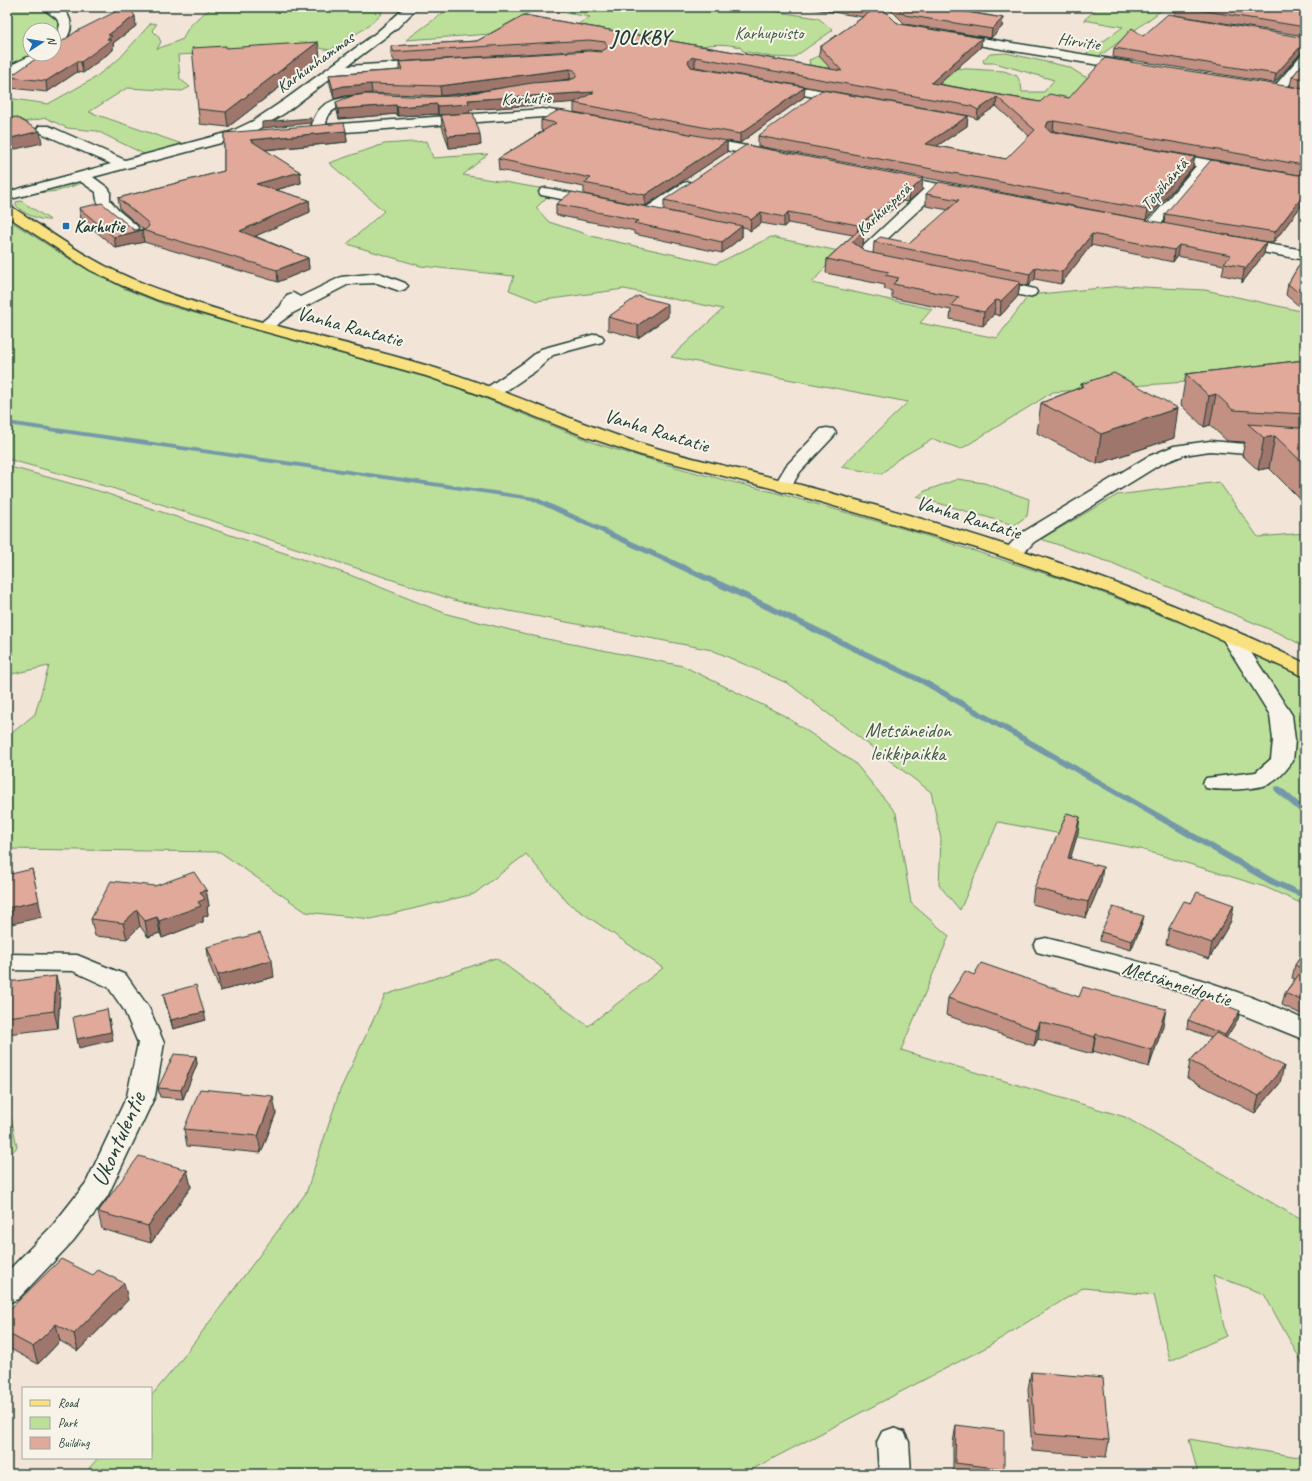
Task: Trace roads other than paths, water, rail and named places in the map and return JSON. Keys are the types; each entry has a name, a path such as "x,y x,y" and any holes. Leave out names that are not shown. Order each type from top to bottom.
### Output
{"main road":[{"name":"Vanha Rantatie","path":"7,210 71,251 122,281 182,303 378,355 492,392 603,438 883,514 1012,553 1142,598 1230,634 1305,671"}],"street":[{"path":"47,7 63,16 66,21 67,27 62,35"},
{"name":"Karhunhammas","path":"232,136 254,127 391,26 412,7"},
{"name":"Hirvitie","path":"937,34 1138,68"},
{"path":"1278,90 1305,58"},
{"path":"7,72 28,62"},
{"path":"331,71 442,64"},
{"path":"766,84 862,102"},
{"path":"1263,87 1292,92"},
{"path":"803,106 819,94"},
{"path":"319,130 319,121 322,115 332,106 342,102 382,100"},
{"name":"Karhutie","path":"304,131 543,113 599,122"},
{"path":"44,129 124,165"},
{"path":"7,196 232,136 264,134"},
{"path":"687,139 781,156"},
{"path":"724,162 755,140"},
{"path":"1152,154 1251,172"},
{"name":"Töpöhäntä","path":"1150,228 1205,164"},
{"path":"83,176 103,191 103,201 113,213 142,236"},
{"path":"882,176 978,195"},
{"path":"649,212 699,178"},
{"name":"Karhunpesä","path":"898,266 867,260 861,256 935,187"},
{"path":"546,192 612,205"},
{"path":"634,210 665,216"},
{"path":"1135,225 1165,230"},
{"path":"1220,240 1305,255"},
{"path":"265,326 287,310 346,280 379,278 400,286"},
{"path":"287,310 292,298 315,279"},
{"path":"975,281 1029,292"},
{"path":"492,392 531,366 547,352 596,340"},
{"path":"783,486 792,470 827,433"},
{"path":"1012,553 1027,538 1153,461 1180,450 1210,446 1294,453 1305,452"},
{"path":"1214,783 1232,783 1263,778 1282,761 1284,740 1281,715 1230,634"},
{"name":"Metsänneidontie","path":"1046,946 1139,969 1195,985 1305,1031"},
{"name":"Ukontulentie","path":"7,962 77,963 117,981 136,1008 151,1043 141,1096 97,1189 63,1233 7,1291"},
{"path":"893,1442 895,1474"}],"waterway":[{"path":"7,423 533,498 743,595 923,682"},
{"path":"925,683 1271,881 1305,896"},
{"path":"1278,789 1305,812"}],"place":[{"name":"Karhutie","path":"66,226"}],"district":[{"name":"JOLKBY","path":"641,37"}],"park label":[{"name":"Karhupuisto","path":"769,33"},
{"name":"Metsäneidon leikkipaikka","path":"908,742"}]}
